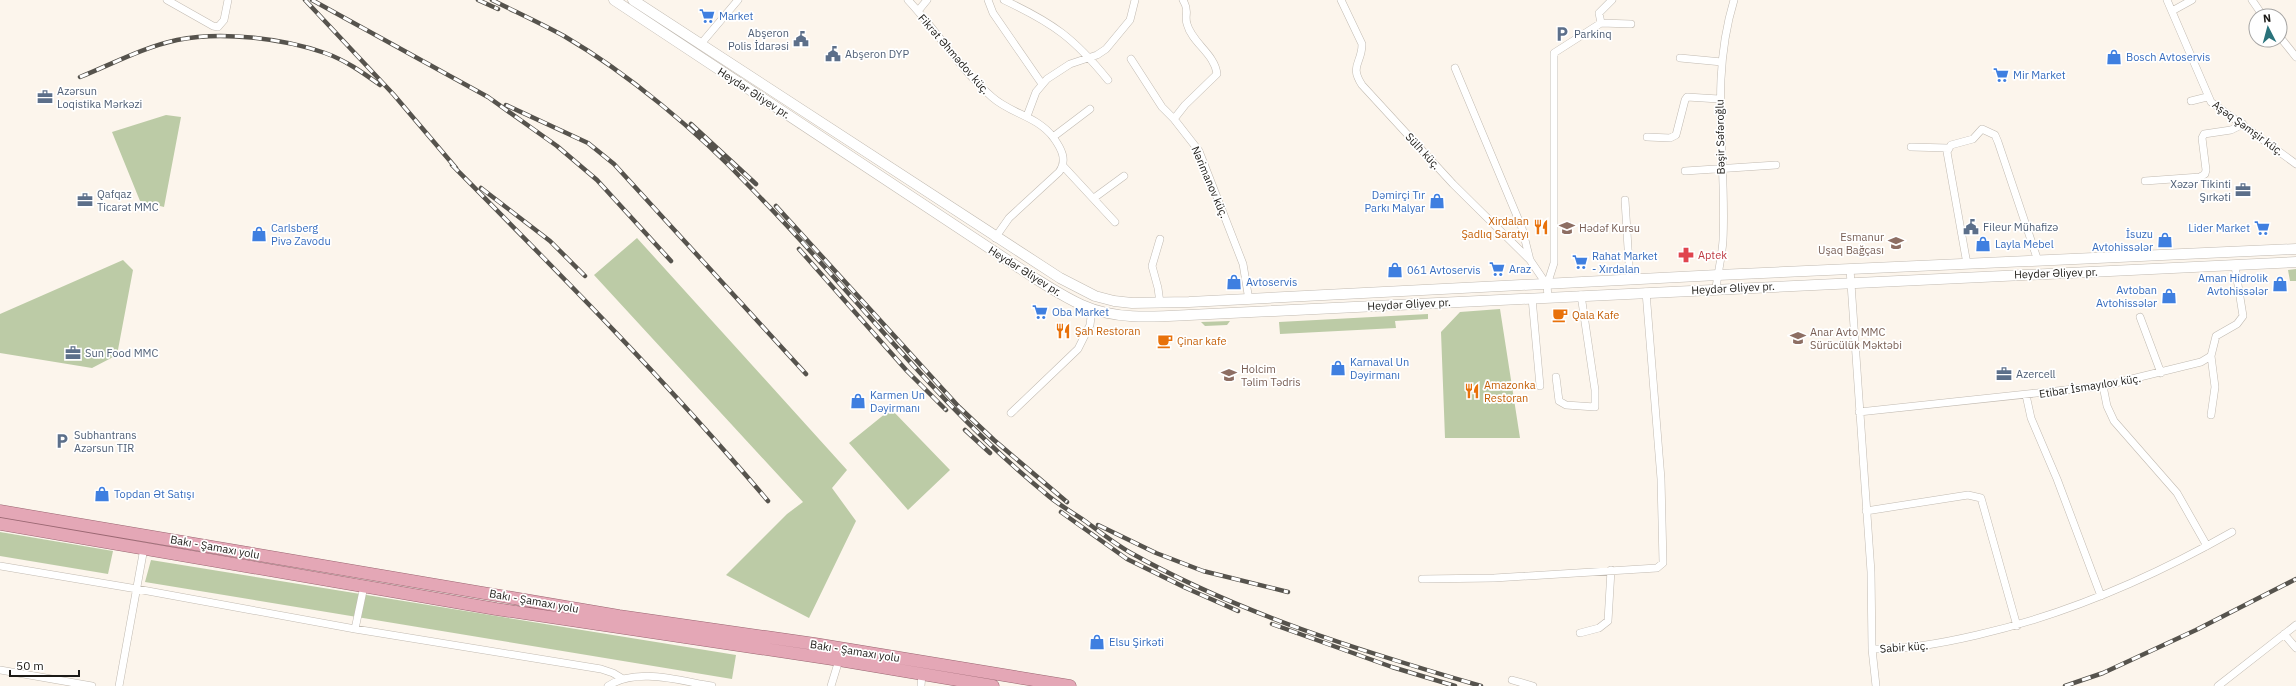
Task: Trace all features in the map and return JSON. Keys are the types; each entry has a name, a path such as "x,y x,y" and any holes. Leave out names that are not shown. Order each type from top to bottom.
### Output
{"highway":[{"name":"Bakı - Şamaxı yolu","path":"0,511 619,616 815,644 1070,686"},
{"name":"Bakı - Şamaxı yolu","path":"0,524 616,628 839,660 994,686"}],"main road":[{"name":"Heydər Əliyev pr.","path":"614,0 697,49 1060,278 1095,296 1132,303 1249,300 1718,275 2296,250"},
{"name":"Heydər Əliyev pr.","path":"633,0 697,49 1036,279 1071,300 1092,309 1129,316 1160,316 1716,288 2235,266 2296,262"}],"street":[{"path":"167,0 213,26 218,27 224,20 228,0"},
{"path":"697,49 738,0"},
{"name":"Fikrət Əhmədov küç.","path":"908,0 980,86 1003,106 1027,116 1043,126 1053,137 1064,158 1064,167"},
{"path":"918,11 926,0"},
{"path":"988,0 993,13 1042,84"},
{"path":"1004,0 1044,20 1069,38 1108,80"},
{"path":"1027,116 1036,92 1042,84 1070,64 1089,58 1106,49 1130,20 1135,0"},
{"path":"1174,119 1185,105 1217,74 1214,65 1187,24 1188,11 1184,0"},
{"name":"Sülh küç.","path":"1341,0 1362,44 1362,52 1355,66 1355,71 1362,85 1453,184 1530,260 1547,285"},
{"path":"1601,23 1599,13 1612,0"},
{"name":"Bəşir Səfəroğlu","path":"1716,288 1722,241 1719,99 1722,62 1734,0"},
{"name":"Aşəq Şəmşir küç.","path":"2167,0 2207,97 2211,102 2296,164"},
{"path":"2172,10 2192,0"},
{"path":"1548,297 1547,285 1554,263 1554,53 1601,23 1631,24"},
{"path":"2288,47 2296,57"},
{"path":"1680,58 1722,62"},
{"name":"Nərimanov küç.","path":"1131,59 1162,107 1194,143 1206,168 1243,264 1249,300"},
{"path":"1455,68 1522,228 1530,260"},
{"path":"1646,137 1670,138 1676,135 1687,97 1719,99"},
{"path":"2191,101 2207,97"},
{"path":"1053,137 1090,109"},
{"path":"2145,181 2200,177 2205,174 2206,170 2202,138 2204,134 2231,130 2243,124"},
{"path":"1911,147 1948,148 1951,145 1973,139 1982,129 1995,135 2038,261"},
{"path":"1948,148 1967,264"},
{"path":"1685,171 1776,165"},
{"path":"995,238 1009,218 1064,167 1115,222"},
{"path":"1094,198 1124,176"},
{"path":"1625,200 1630,280"},
{"path":"1160,239 1152,266 1158,288 1160,303"},
{"path":"2211,414 2215,387 2211,356 2216,336 2237,324 2243,316 2235,266"},
{"name":"Sabir küç.","path":"1850,270 1871,572 1872,649 1932,645 2017,626 2102,596 2142,580 2232,532"},
{"path":"1422,579 1494,578 1657,568 1663,563 1661,479 1646,292"},
{"path":"1556,377 1559,401 1566,405 1595,408 1595,390 1581,295"},
{"path":"1532,298 1540,386"},
{"path":"1011,413 1078,349 1090,325 1092,309"},
{"path":"2140,318 2161,373"},
{"name":"Etibar İsmayılov küç.","path":"1859,412 2103,386 2201,362 2211,356"},
{"path":"2103,386 2107,406 2114,421 2177,493 2207,546"},
{"path":"2026,395 2031,418 2057,479 2102,596"},
{"path":"1866,511 1968,495 1981,498 2017,626"},
{"path":"119,686 144,548"},
{"path":"0,566 137,589 355,629 602,669 623,679"},
{"path":"1580,633 1599,628 1608,621 1611,570"},
{"path":"355,629 364,586"},
{"path":"2218,686 2296,625"},
{"path":"2284,634 2296,648"},
{"path":"1872,649 1876,686"},
{"path":"831,686 839,660"},
{"path":"0,670 92,686"},
{"path":"921,686 922,674"},
{"path":"608,686 623,679 650,677 712,686"},
{"path":"1512,680 1533,686"}],"green space":[{"path":"166,115 181,117 164,207 140,201 112,132"},
{"path":"637,238 847,470 832,488 856,521 809,618 726,575 787,514 803,502 594,275"},
{"path":"123,260 133,270 117,355 92,368 0,353 0,314"},
{"path":"2296,269 2296,281 2290,281 2288,270"},
{"path":"1500,309 1520,438 1445,438 1441,332 1460,312"},
{"path":"1428,314 1428,319 1395,321 1396,328 1280,334 1279,322"},
{"path":"1230,321 1227,325 1205,326 1201,322"},
{"path":"891,409 950,470 908,510 849,443"},
{"path":"0,532 113,551 108,574 0,556"},
{"path":"151,560 736,655 732,679 145,582"}],"railway":[{"path":"305,0 394,95 456,168"},
{"path":"312,0 488,97 557,146 597,180 671,261"},
{"path":"478,0 498,9"},
{"path":"492,0 555,31 589,51 638,86 685,125 730,166 787,225 894,344 967,421 1005,458 1050,497 1113,542 1172,575 1258,613 1346,645 1481,686"},
{"path":"80,77 140,51 165,43 194,37 232,36 290,43 325,53 360,71 380,85"},
{"path":"506,105 588,143 614,164 806,374"},
{"path":"691,124 756,184"},
{"path":"452,165 653,372 768,501"},
{"path":"481,188 550,241 585,276"},
{"path":"776,206 959,407 994,440 1067,502"},
{"path":"799,249 907,371 946,410"},
{"path":"965,430 990,453"},
{"path":"1061,512 1127,559 1186,588 1238,611"},
{"path":"1098,525 1156,553 1203,571 1288,592"},
{"path":"2065,686 2103,673 2196,630 2296,579"},
{"path":"1272,624 1392,667 1455,686"}],"place":[{"name":"Market","path":"707,16"},
{"name":"Parkinq","path":"1562,34"},
{"name":"Abşeron Polis İdarəsi","path":"801,39"},
{"name":"Abşeron DYP","path":"833,54"},
{"name":"Bosch Avtoservis","path":"2114,57"},
{"name":"Mir Market","path":"2001,75"},
{"name":"Azərsun Loqistika Mərkəzi","path":"45,97"},
{"name":"Xəzər Tikinti Şırkəti","path":"2243,190"},
{"name":"Qafqaz Ticarət MMC","path":"85,200"},
{"name":"Dəmirçi Tır Parkı Malyar","path":"1437,201"},
{"name":"Xirdalan Şadlıq Saratyı","path":"1541,227"},
{"name":"Fileur Mühafizə","path":"1971,227"},
{"name":"Hədəf Kursu","path":"1567,228"},
{"name":"Lider Market","path":"2262,228"},
{"name":"Carlsberg Pivə Zavodu","path":"259,234"},
{"name":"İsuzu Avtohissələr","path":"2165,240"},
{"name":"Esmanur Uşaq Bağçası","path":"1896,243"},
{"name":"Layla Mebel","path":"1983,244"},
{"name":"Aptek","path":"1686,255"},
{"name":"Rahat Market - Xırdalan","path":"1580,262"},
{"name":"Araz","path":"1497,269"},
{"name":"061 Avtoservis","path":"1395,270"},
{"name":"Avtoservis","path":"1234,282"},
{"name":"Aman Hidrolik Avtohissələr","path":"2280,284"},
{"name":"Avtoban Avtohissələr","path":"2169,296"},
{"name":"Oba Market","path":"1040,312"},
{"name":"Qala Kafe","path":"1560,315"},
{"name":"Şah Restoran","path":"1063,331"},
{"name":"Anar Avto MMC Sürücülük Məktəbi","path":"1798,338"},
{"name":"Çinar kafe","path":"1165,341"},
{"name":"Sun Food MMC","path":"73,353"},
{"name":"Karnaval Un Dəyirmanı","path":"1338,368"},
{"name":"Azercell","path":"2004,374"},
{"name":"Holcim Təlim Tədris","path":"1229,375"},
{"name":"Amazonka Restoran","path":"1472,391"},
{"name":"Karmen Un Dəyirmanı","path":"858,401"},
{"name":"Subhantrans Azərsun TIR","path":"62,441"},
{"name":"Topdan Ət Satışı","path":"102,494"},
{"name":"Elsu Şirkəti","path":"1097,642"}]}
